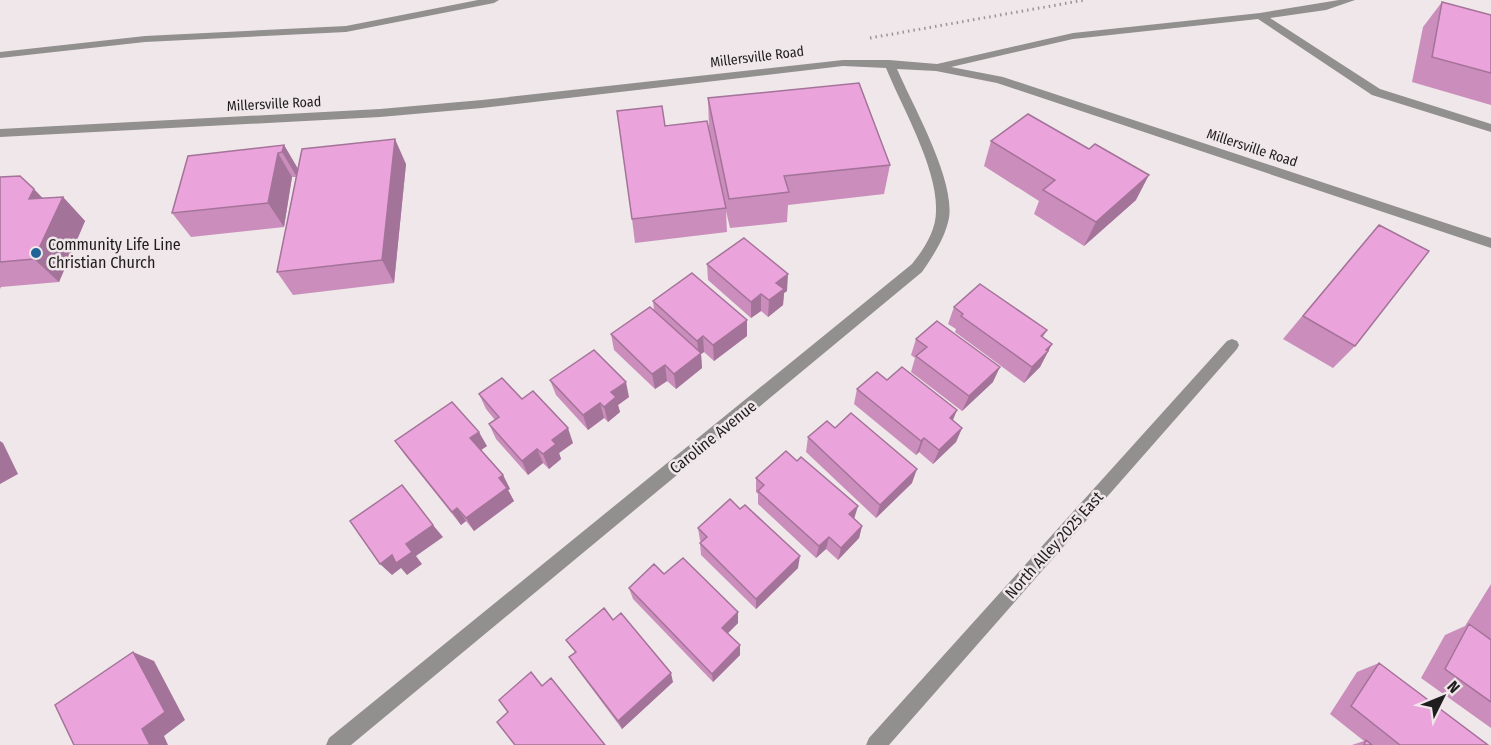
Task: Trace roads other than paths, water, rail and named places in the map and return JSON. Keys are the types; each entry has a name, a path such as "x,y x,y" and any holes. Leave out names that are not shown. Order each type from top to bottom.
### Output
{"street":[{"path":"0,55 145,39 346,29 494,0"},
{"path":"936,67 1072,36 1260,16 1326,7 1350,0"},
{"path":"1260,16 1376,92 1491,128"},
{"name":"Millersville Road","path":"0,133 380,113 494,103 843,63 889,63 936,67 1020,87 1491,243"},
{"name":"Caroline Avenue","path":"336,745 917,268 936,237 943,213 943,202 938,178 889,63"},
{"name":"North Alley 2025 East","path":"876,745 1232,345"}],"place":[{"name":"Community Life Line Christian Church","path":"36,253"}]}
